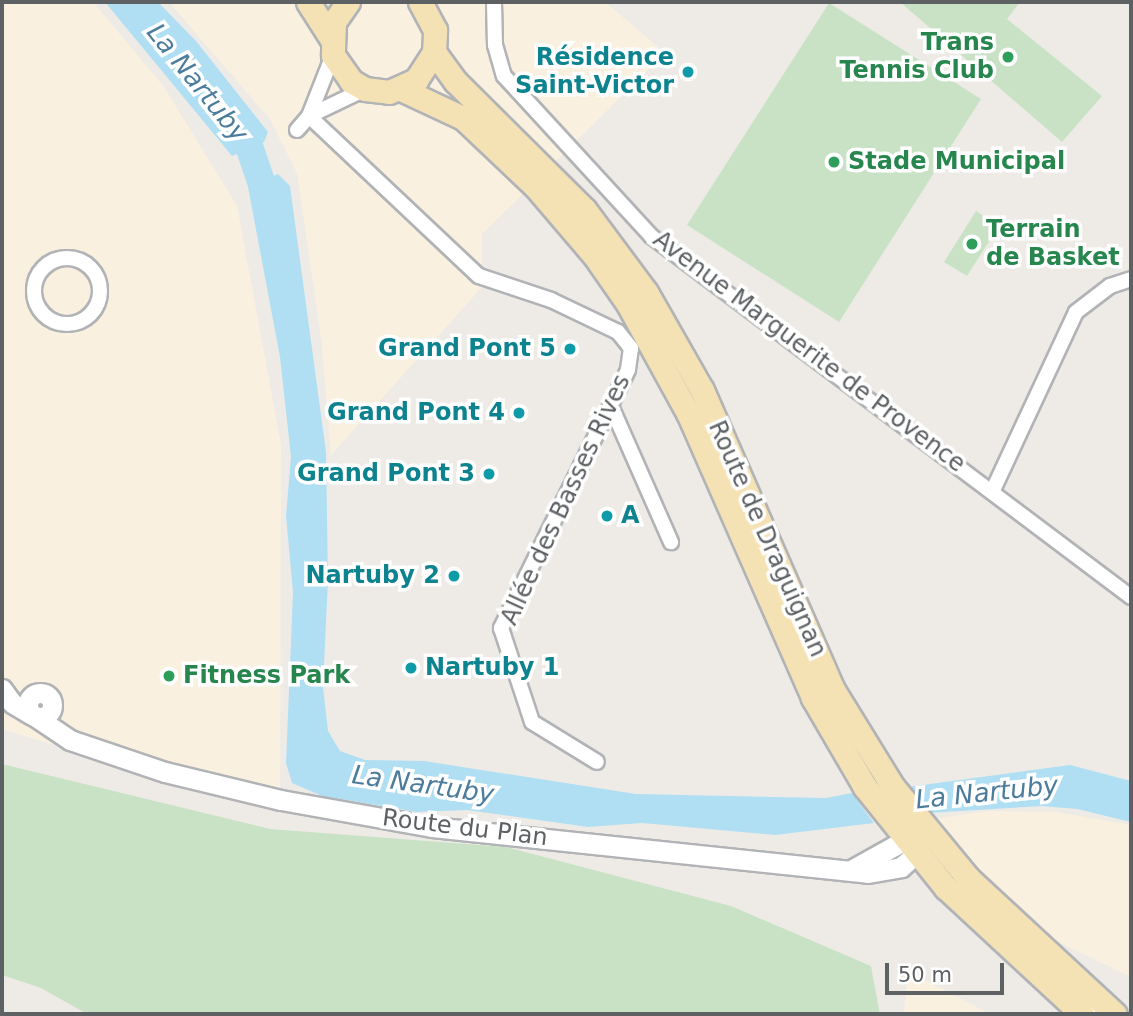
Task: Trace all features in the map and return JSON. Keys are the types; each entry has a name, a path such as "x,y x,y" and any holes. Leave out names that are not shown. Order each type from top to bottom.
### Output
{"main road":[{"path":"308,2 351,81 365,89 401,89 427,68 434,52 428,8"},
{"path":"332,46 334,22 348,2"},
{"name":"Route de Draguignan","path":"434,52 455,81 585,210 646,292 702,390 832,688 893,787 917,837 1037,973 1082,1014"},
{"name":"Route de Draguignan","path":"401,89 463,118 491,144 568,223 628,304 689,415 813,698 865,787 890,821 917,837 1115,1014"}],"street":[{"name":"Avenue Marguerite de Provence","path":"495,2 495,45 504,76 651,236 993,490 1131,597"},
{"path":"297,130 309,116 332,46"},
{"path":"309,116 365,89"},
{"name":"Allée des Basses Rives","path":"309,116 479,275 551,300 618,332 631,348 628,370 501,628 532,722 597,762"},
{"path":"59,258 85,263 100,286 93,312 74,324 52,321 34,298 38,273 59,258"},
{"path":"993,490 1076,312 1110,286 1131,279"},
{"path":"611,406 671,542"},
{"name":"Route du Plan","path":"2,682 38,708 56,734 88,746 216,784 432,827 850,870 917,837"},
{"name":"Route du Plan","path":"2,689 12,703 38,708"},
{"path":"1037,973 1098,1014"}],"shaded area":[{"path":"2,2 93,2 164,87 237,206 281,445 280,790 78,752 2,729"},
{"path":"169,2 605,2 665,53 482,234 482,287 331,455 322,345 297,173 270,119"},
{"path":"987,811 1056,812 1131,825 1131,977 1044,935 994,890 933,819"},
{"path":"908,971 984,1011 990,1014 904,1014"}],"green space":[{"name":"Trans Tennis Club","path":"900,2 1020,2 1007,19 1102,96 1062,142"},
{"name":"Stade Municipal","path":"829,3 981,99 839,322 687,225"},
{"name":"Terrain de Basket","path":"976,211 999,226 967,276 944,262"},
{"path":"2,764 270,829 506,847 731,906 871,966 880,1014 87,1014 41,988 2,975"}],"water":[{"path":"105,2 158,2 196,41 268,132 264,142 232,156"},
{"path":"278,174 290,186 326,452 328,580 323,687 328,731 340,751 365,760 424,761 636,794 826,798 852,793 874,823 775,835 642,823 588,827 467,810 417,812 322,796 292,783 286,763 293,592 286,516 291,457 280,357 248,187"},
{"path":"1070,765 1131,781 1131,822 1077,809 1042,806 928,813 908,787"}],"waterway":[{"name":"La Nartuby","path":"228,118 249,146 273,217"}],"place":[{"name":"Trans Tennis Club","path":"1008,57"},
{"name":"Résidence Saint-Victor","path":"688,72"},
{"name":"Stade Municipal","path":"834,162"},
{"name":"Terrain de Basket","path":"972,244"},
{"name":"Grand Pont 5","path":"570,349"},
{"name":"Grand Pont 4","path":"519,413"},
{"name":"Grand Pont 3","path":"489,474"},
{"name":"A","path":"607,516"},
{"name":"Nartuby 2","path":"454,576"},
{"name":"Nartuby 1","path":"411,668"},
{"name":"Fitness Park","path":"169,676"}]}
